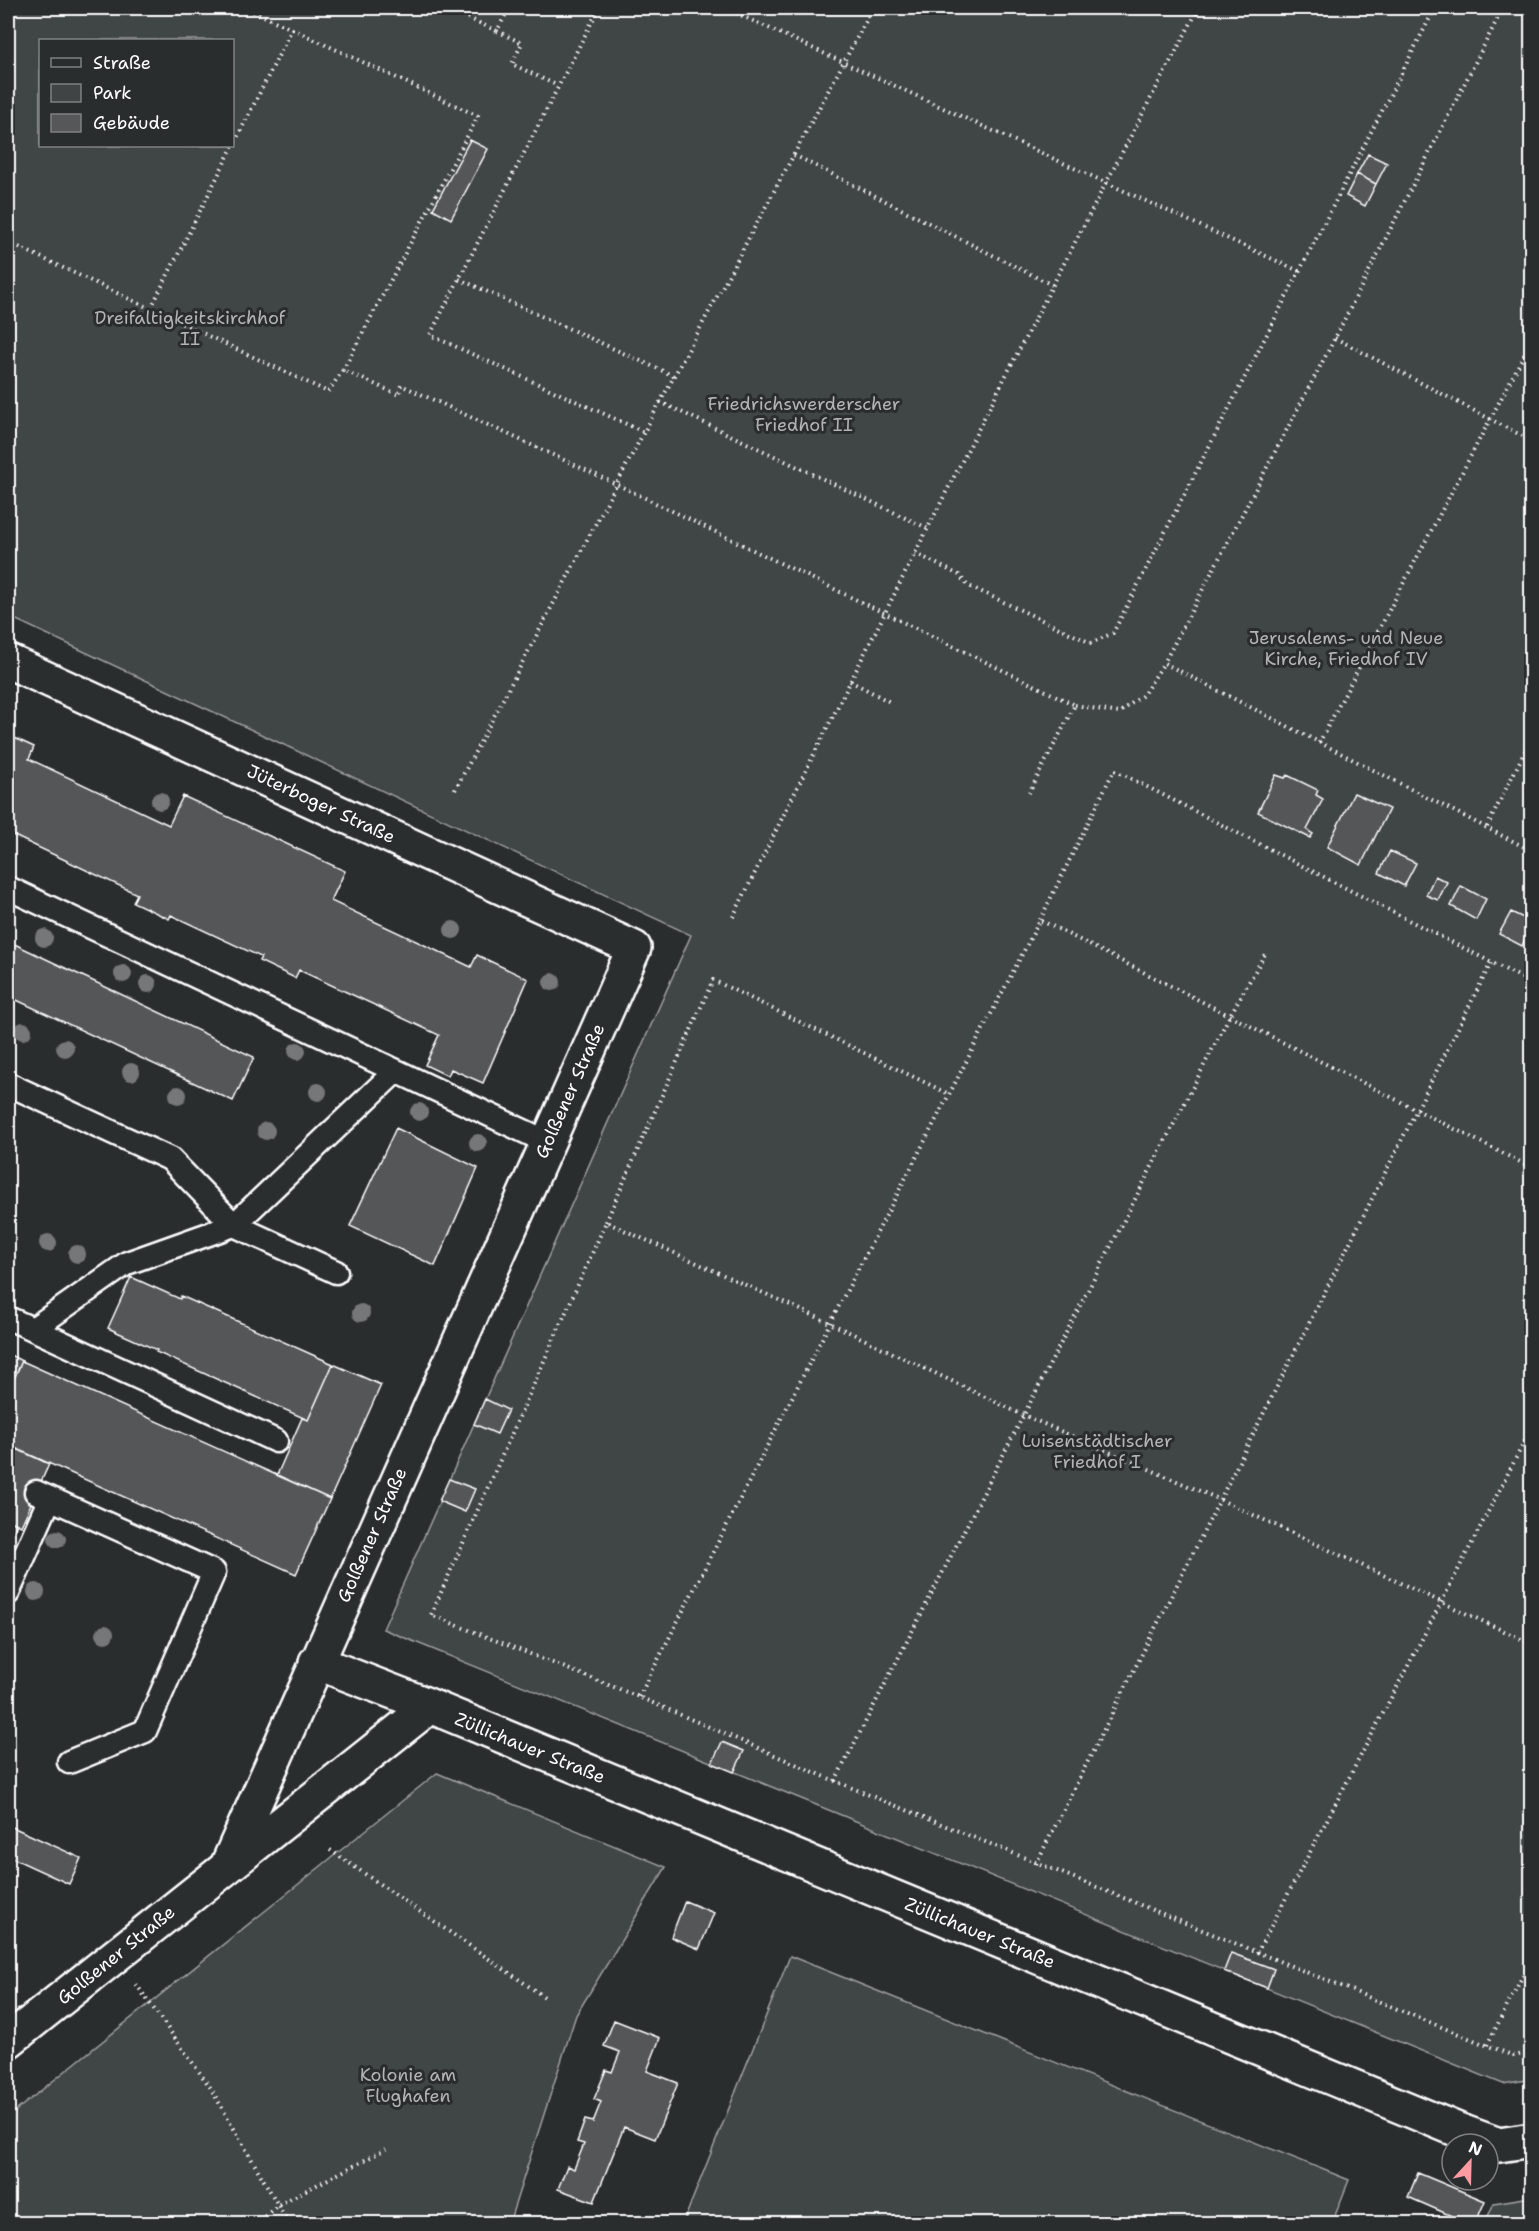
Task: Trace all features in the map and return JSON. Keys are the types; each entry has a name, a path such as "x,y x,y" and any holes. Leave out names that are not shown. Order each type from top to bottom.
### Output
{"street":[{"name":"Jüterboger Straße","path":"8,661 634,948"},
{"name":"Golßener Straße","path":"8,2041 227,1866 634,948"},
{"name":"Züllichauer Straße","path":"316,1662 430,1706 1469,2134 1499,2145 1532,2140"},
{"path":"227,1866 430,1706"}],"lane":[{"path":"8,888 547,1142"},
{"path":"33,1329 127,1263 234,1225 396,1071"},
{"path":"8,1084 170,1159 234,1225 336,1272"},
{"path":"8,1318 276,1441"},
{"path":"8,1593 43,1495 214,1572 145,1731 69,1762"}],"path":[{"path":"8,242 328,392 343,370 478,116 246,8"},
{"path":"446,8 522,43 512,64 558,86"},
{"path":"497,31 509,8"},
{"path":"598,8 430,335 644,432"},
{"path":"725,8 1301,272"},
{"path":"455,790 616,484 873,8"},
{"path":"733,916 927,528 1105,181 1199,8"},
{"path":"915,553 959,575 967,585 1091,643 1113,633 1435,8"},
{"path":"343,370 399,395 401,385 616,484 1076,705 1119,713 1143,695 1164,663 1335,338 1503,8"},
{"path":"234,144 292,29"},
{"path":"151,308 232,147"},
{"path":"794,154 1052,285"},
{"path":"459,279 674,376"},
{"path":"1335,338 1532,441"},
{"path":"1319,743 1532,340"},
{"path":"660,402 927,528"},
{"path":"1164,663 1532,851"},
{"path":"850,681 892,703"},
{"path":"1029,793 1076,705"},
{"path":"1487,827 1532,737"},
{"path":"639,1697 1040,920 1114,770 1532,983"},
{"path":"1040,920 1532,1168"},
{"path":"835,1781 1230,1015 1265,954"},
{"path":"1036,1863 1491,963"},
{"path":"949,1094 713,980 431,1615 639,1697 835,1781 1486,2045 1514,2056 1532,2052"},
{"path":"606,1222 830,1323 1023,1415 1221,1500 1532,1644"},
{"path":"1257,1953 1532,1426"},
{"path":"330,1850 546,1998"},
{"path":"115,1956 210,2087 289,2223"},
{"path":"1486,2045 1532,1958"},
{"path":"256,2223 278,2205 386,2149"}],"green space":[{"path":"8,8 1531,8 1531,2079 1503,2084 383,1629 691,935 8,616"},
{"name":"Kolonie am Flughafen","path":"437,1773 666,1867 576,2015 509,2223 8,2223 8,2117"},
{"path":"790,1956 1349,2180 1332,2223 683,2223"},
{"path":"1531,2197 1531,2223 1485,2223 1494,2203"}],"building":[{"path":"470,140 488,149 451,219 433,209"},
{"path":"1368,154 1387,163 1376,184 1357,174"},
{"path":"1357,174 1376,184 1365,206 1346,196"},
{"path":"8,735 34,747 29,759 169,825 183,796 345,871 331,901 471,967 477,955 528,979 483,1083 451,1069 448,1076 425,1065 439,1035 299,970 295,978 259,961 261,957 171,915 169,919 133,902 137,894 8,833"},
{"path":"1276,775 1285,778 1287,775 1318,790 1316,795 1323,799 1307,830 1313,834 1310,838 1258,812"},
{"path":"1354,793 1389,809 1361,865 1327,847"},
{"path":"1390,851 1416,863 1404,886 1379,873"},
{"path":"1435,876 1447,882 1438,900 1426,895"},
{"path":"1461,886 1486,899 1476,920 1451,906"},
{"path":"1511,912 1532,922 1522,946 1499,934"},
{"path":"8,941 254,1057 233,1101 8,996"},
{"path":"396,1128 478,1168 435,1266 350,1226"},
{"path":"131,1277 180,1299 181,1296 333,1364 308,1420 108,1328"},
{"path":"8,1354 22,1361 8,1392"},
{"path":"22,1361 330,1499 296,1574 8,1445 8,1392"},
{"path":"333,1364 381,1385 330,1499 277,1475 302,1418 308,1420"},
{"path":"485,1399 508,1410 497,1434 474,1424"},
{"path":"8,1445 49,1464 21,1526 8,1520"},
{"path":"449,1479 475,1489 465,1512 439,1501"},
{"path":"8,1520 17,1524 8,1545"},
{"path":"722,1742 744,1751 734,1772 712,1763"},
{"path":"8,1825 81,1858 69,1884 8,1856"},
{"path":"685,1901 714,1913 699,1949 671,1937"},
{"path":"1231,1953 1274,1969 1267,1988 1224,1971"},
{"path":"614,2020 660,2038 647,2071 678,2083 655,2139 624,2127 594,2202 558,2189 567,2166 574,2169 584,2144 577,2142 585,2120 593,2122 601,2102 594,2099 606,2070 612,2072 620,2052 604,2046"},
{"path":"1418,2173 1440,2182 1440,2192 1463,2192 1485,2201 1475,2224 1470,2224 1408,2197"}],"park label":[{"name":"Dreifaltigkeitskirchhof II","path":"190,328"},
{"name":"Friedrichswerderscher Friedhof II","path":"804,414"},
{"name":"Jerusalems- und Neue Kirche, Friedhof IV","path":"1346,648"},
{"name":"Luisenstädtischer Friedhof I","path":"1097,1451"}]}
